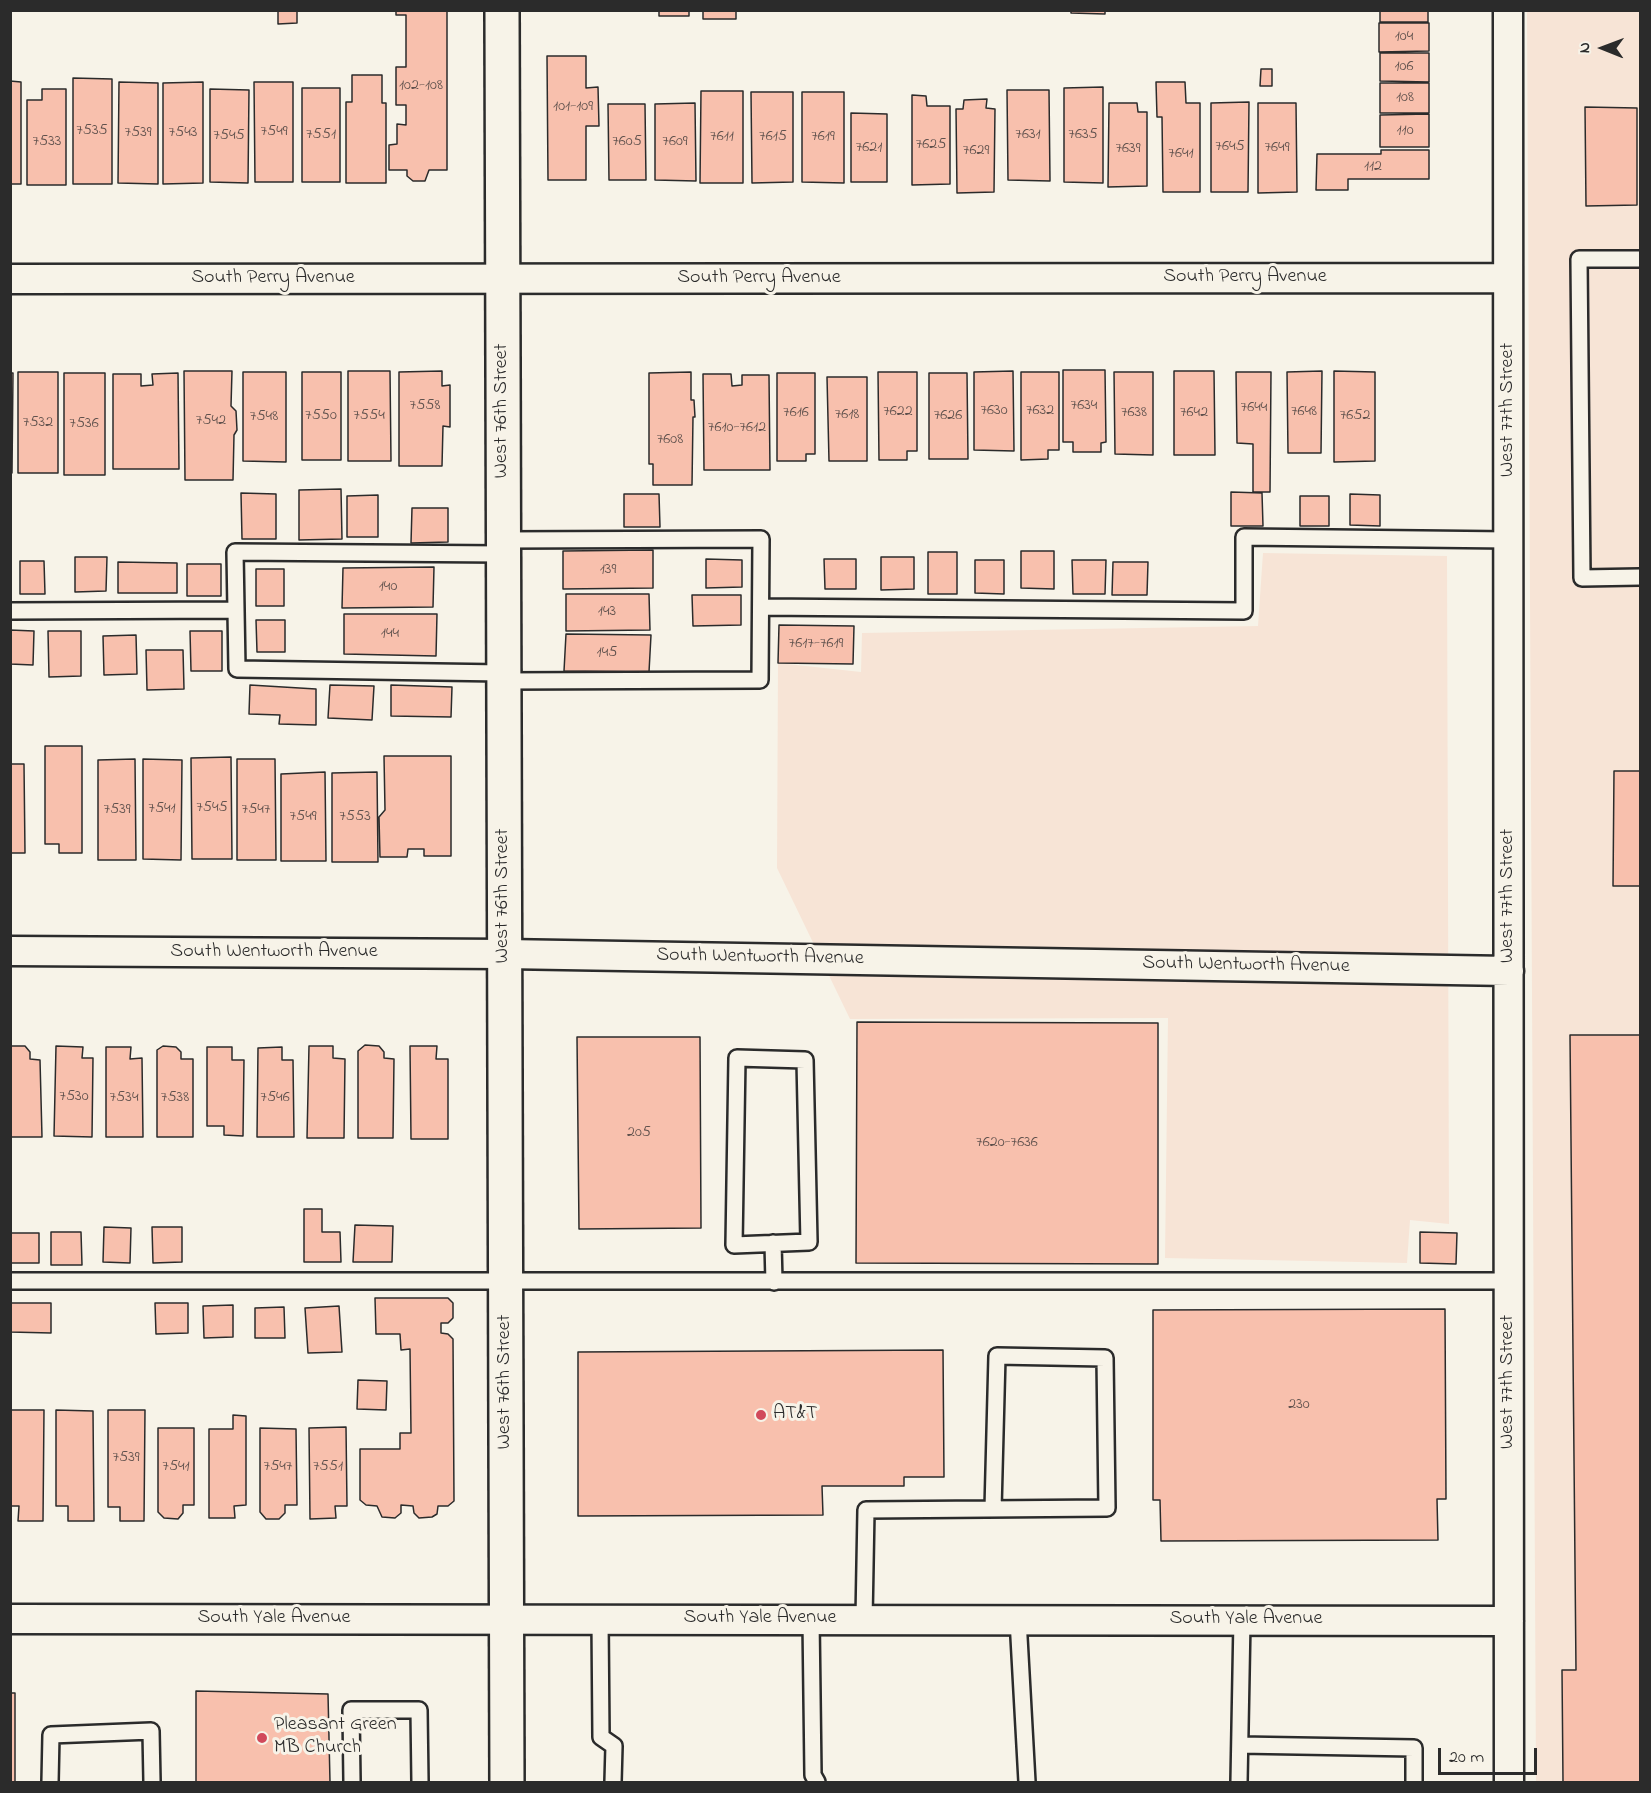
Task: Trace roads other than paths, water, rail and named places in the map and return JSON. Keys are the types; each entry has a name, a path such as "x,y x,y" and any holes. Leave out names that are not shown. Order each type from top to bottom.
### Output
{"street":[{"name":"West 76th Street","path":"502,10 507,1782"},
{"name":"West 77th Street","path":"1508,10 1509,1782"},
{"name":"South Perry Avenue","path":"10,279 1508,278"},
{"name":"South Wentworth Avenue","path":"10,951 505,954 1509,971"},
{"name":"South Yale Avenue","path":"10,1619 1509,1621"}],"lane":[{"path":"1641,259 1579,259 1582,578 1641,577"},
{"path":"761,608 1244,610 1244,537 1509,540"},
{"path":"761,539 761,608 760,680 504,677 237,669 235,552 761,539"},
{"path":"10,611 236,610"},
{"path":"737,1058 804,1060 809,1242 773,1243 734,1245 737,1058"},
{"path":"773,1243 774,1282"},
{"path":"10,1281 1509,1281"},
{"path":"864,1619 866,1510 993,1509 1107,1508 1105,1358 997,1356 993,1509"},
{"path":"600,1619 601,1737 614,1746 613,1782"},
{"path":"811,1619 813,1775 817,1782"},
{"path":"1018,1619 1027,1782"},
{"path":"1239,1782 1242,1620"},
{"path":"352,1782 351,1710 419,1710 420,1782"},
{"path":"50,1782 51,1735 151,1731 152,1782"},
{"path":"1240,1745 1414,1748 1414,1782"}],"place":[{"name":"AT&T","path":"761,1415"},
{"name":"Pleasant Green MB Church","path":"262,1738"}]}
